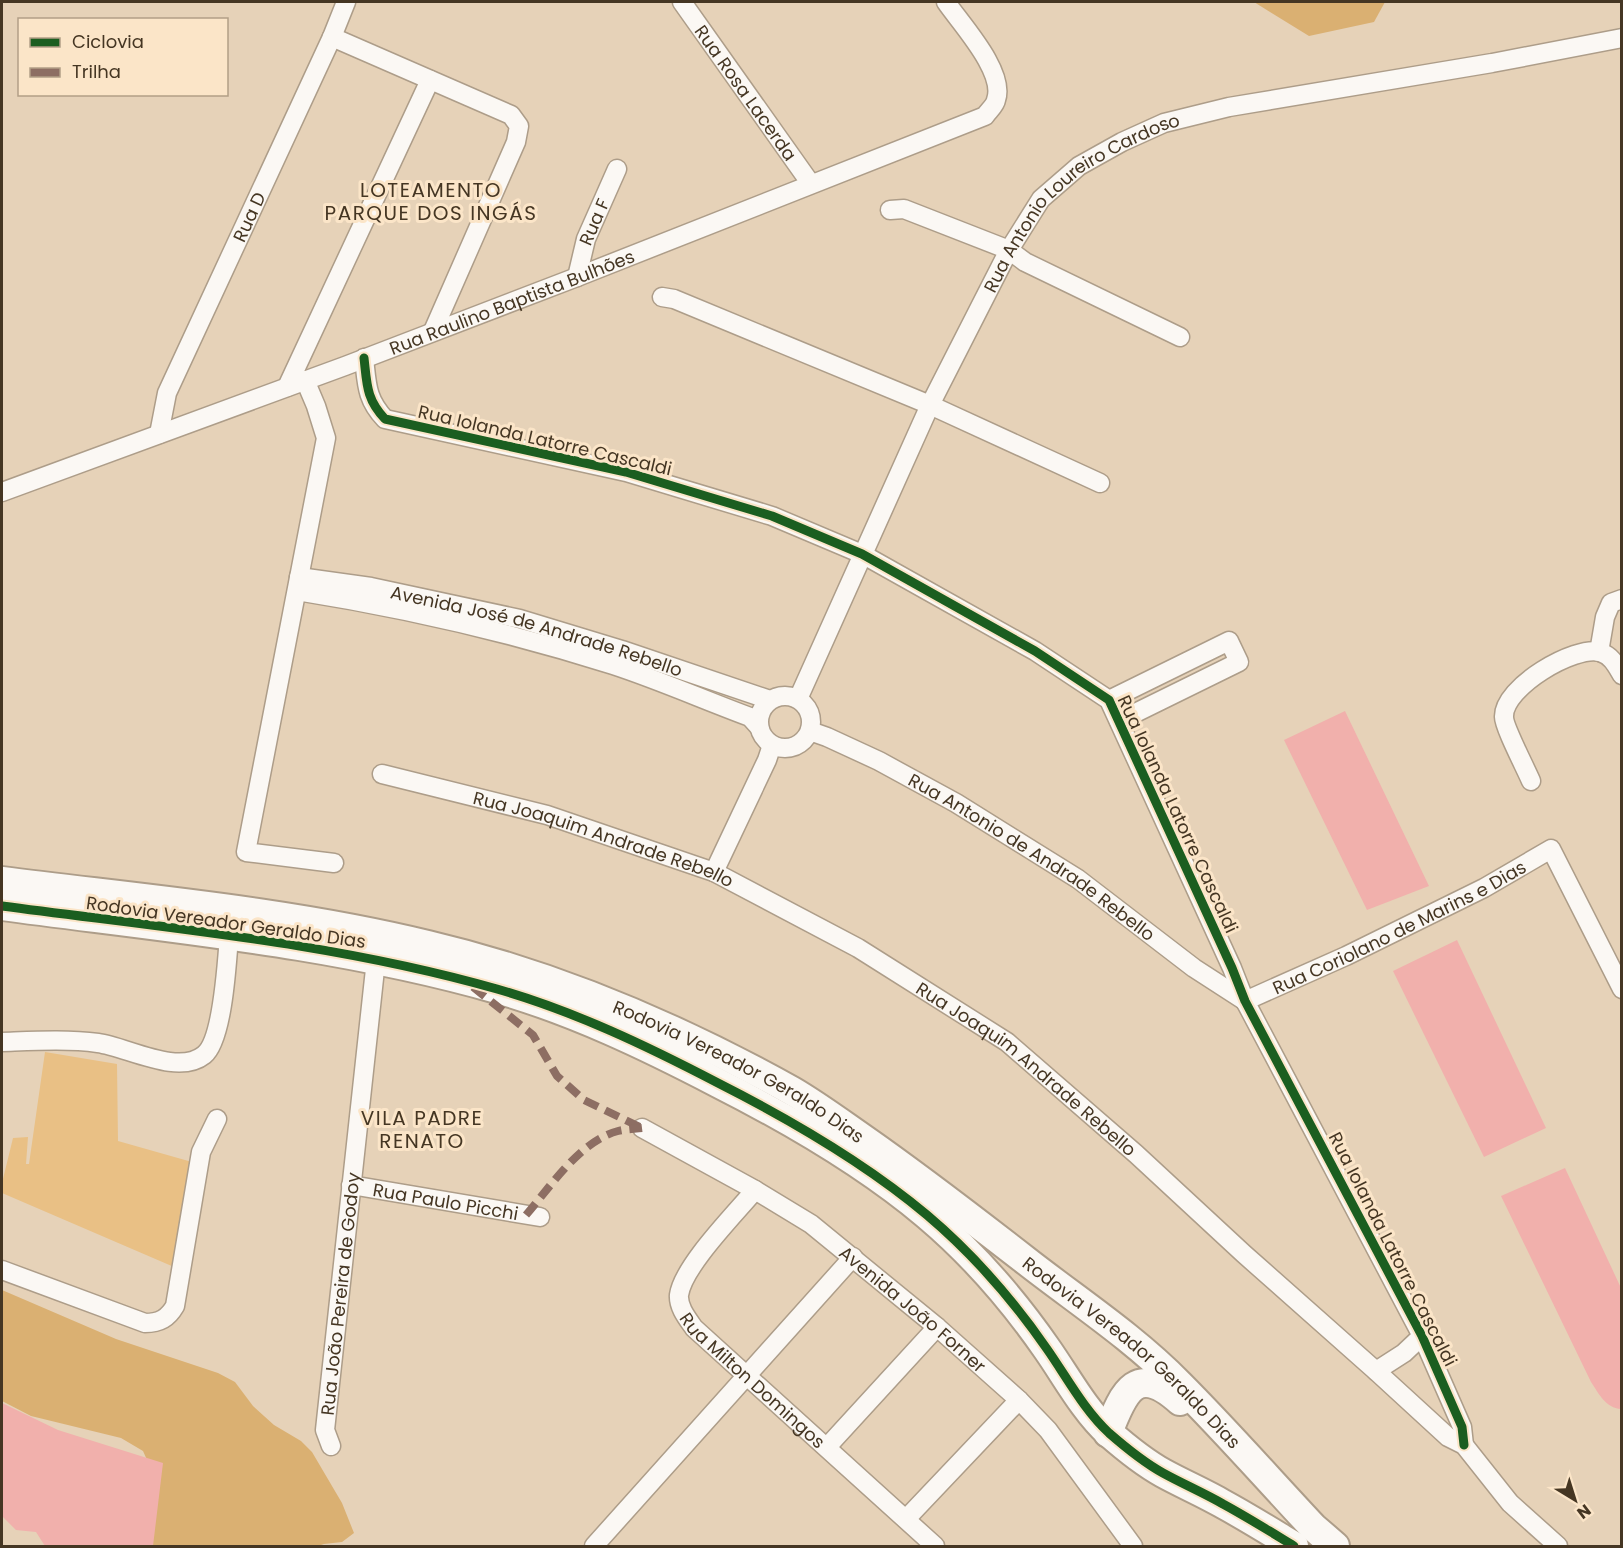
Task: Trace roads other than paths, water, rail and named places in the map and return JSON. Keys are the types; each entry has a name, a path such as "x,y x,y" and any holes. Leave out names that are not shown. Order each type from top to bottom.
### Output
{"main road":[{"name":"Rodovia Vereador Geraldo Dias","path":"2,881 232,909 349,928 430,945 507,967 592,996 698,1043 795,1093 918,1177 1137,1347 1177,1382 1313,1527 1335,1546"},
{"name":"Rodovia Vereador Geraldo Dias","path":"2,906 229,936 376,960 499,990 584,1020 668,1057 767,1108 820,1139 906,1199 941,1227 1005,1294 1108,1433 1159,1471 1223,1504 1294,1546"},
{"path":"1108,1433 1122,1400 1132,1388 1141,1383 1153,1383 1167,1390 1196,1414 1212,1420"},
{"path":"1223,1504 1252,1546"}],"street":[{"name":"Rua D","path":"159,434 167,393 332,37 346,2"},
{"name":"Rua Rosa Lacerda","path":"682,2 811,184"},
{"name":"Rua Raulino Baptista Bulhões","path":"2,492 577,277 985,116 996,101 998,84 991,65 945,2"},
{"path":"332,37 511,116 519,126 516,142 433,331"},
{"name":"Rua Antonio Loureiro Cardoso","path":"798,699 930,405 1009,250 1041,199 1079,166 1122,141 1164,123 1229,107 1492,63 1622,38"},
{"path":"287,387 430,80"},
{"name":"Rua F","path":"577,277 586,238 617,169"},
{"path":"890,210 904,208 1009,250 1024,262 1180,338"},
{"path":"662,297 674,299 930,405 1100,483"},
{"name":"Rua Iolanda Latorre Cascaldi","path":"364,358 368,392 374,407 385,419 626,472 772,516 862,554 1035,651 1109,700 1245,1001 1422,1336 1462,1427 1464,1445"},
{"path":"305,380 326,438 246,852 334,863"},
{"name":"Avenida José de Andrade Rebello","path":"298,584 371,587 520,619 622,650 770,700"},
{"name":"Avenida José de Andrade Rebello","path":"298,584 535,642 615,666 750,717 759,727"},
{"path":"1599,652 1605,617 1611,603 1622,599"},
{"path":"1109,700 1229,641 1239,662 1119,721"},
{"path":"1531,781 1504,719 1505,706 1530,678 1554,664 1582,654 1599,652 1614,660 1622,675"},
{"path":"784,695 798,699 809,709 812,724 810,731 806,738 794,747 772,745 761,734 760,712 770,700 784,695"},
{"name":"Rua Antonio de Andrade Rebello","path":"810,731 879,761 956,803 1078,879 1194,968 1245,1001"},
{"path":"714,872 772,745"},
{"name":"Rua Joaquim Andrade Rebello","path":"382,774 547,815 714,872 858,948 1007,1042 1136,1154 1448,1437 1464,1445 1510,1503 1558,1546"},
{"name":"Rua Coriolano de Marins e Dias","path":"1245,1001 1346,956 1484,888 1551,849 1622,989"},
{"path":"2,1042 99,1043 167,1062 190,1063 205,1055 214,1042 226,978 229,936"},
{"name":"Rua João Pereira de Godoy","path":"330,1446 325,1430 376,960"},
{"path":"2,1270 146,1323 157,1323 169,1316 175,1306 201,1152 217,1119"},
{"name":"Avenida João Forner","path":"642,1128 755,1190 811,1224 937,1327 1019,1400 1048,1430 1133,1546"},
{"name":"Rua Paulo Picchi","path":"351,1185 540,1217"},
{"name":"Rua Milton Domingos","path":"755,1190 685,1277 679,1296 683,1313 694,1328 935,1546"},
{"path":"594,1546 853,1257"},
{"path":"826,1447 937,1327"},
{"path":"1377,1371 1395,1361 1422,1336"},
{"path":"906,1519 1019,1400"}],"district":[{"name":"LOTEAMENTO PARQUE DOS INGÁS","path":"431,202"},
{"name":"VILA PADRE RENATO","path":"422,1130"}]}
